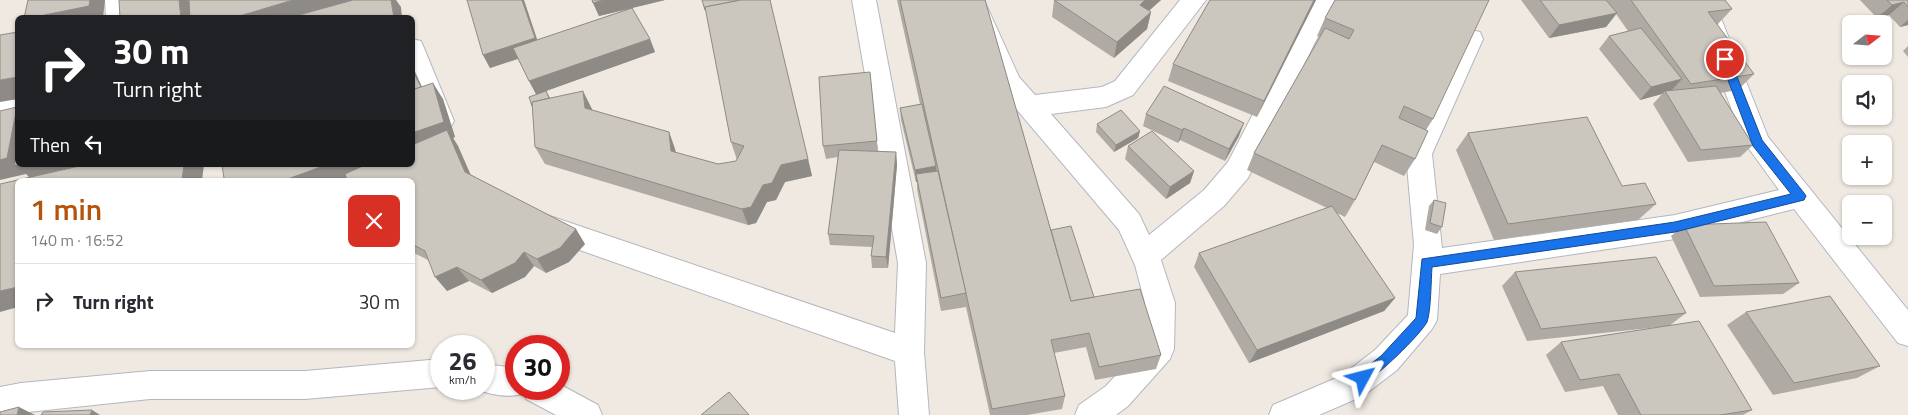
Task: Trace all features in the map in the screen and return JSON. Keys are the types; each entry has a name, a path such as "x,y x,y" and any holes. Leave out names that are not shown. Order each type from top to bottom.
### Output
{"street":[{"path":"117,0 118,15"},
{"path":"864,0 912,263 909,352 914,415"},
{"path":"972,0 1009,83 1129,222 1145,256 1160,303 1159,349 1117,396 1090,415"},
{"path":"1030,106 1106,97 1124,88 1194,0"},
{"path":"1145,256 1214,198 1238,170 1324,0"},
{"path":"1687,0 1706,9 1757,142 1908,333"},
{"path":"1284,415 1352,386 1386,360 1422,320 1428,244 1419,154 1471,39"},
{"path":"415,59 449,143"},
{"path":"0,110 15,107"},
{"path":"1426,263 1675,227 1800,196"},
{"path":"526,220 909,352"},
{"path":"0,402 21,396 150,385 305,384 430,374"},
{"path":"558,400 587,415"}],"building":[{"path":"28,0 90,0 89,6 45,15 25,15"},
{"path":"119,0 179,0 181,15 120,15"},
{"path":"189,0 293,0 243,15 190,15"},
{"path":"353,0 391,0 394,15 299,15"},
{"path":"467,0 522,0 535,38 483,55"},
{"path":"592,0 604,0 593,3"},
{"path":"702,0 741,0 705,7 705,10"},
{"path":"741,0 770,0 808,159 781,165 772,183 763,185 751,207 742,209 535,147 532,102 583,91 585,108 669,132 671,151 718,164 736,161 744,146 731,142 705,7"},
{"path":"900,0 985,0 1071,301 1140,289 1161,355 1099,367 1089,333 1051,340 1065,396 992,409"},
{"path":"1054,0 1145,0 1140,5 1151,12 1117,42"},
{"path":"1210,0 1314,0 1264,101 1173,64"},
{"path":"1335,0 1489,0 1433,119 1404,106 1399,118 1428,131 1415,159 1382,145 1355,200 1254,153 1325,28 1349,39 1354,30 1325,18"},
{"path":"1540,0 1606,0 1617,13 1559,25"},
{"path":"1631,0 1725,0 1732,9 1708,12 1754,74 1691,84"},
{"path":"1887,0 1908,0 1908,7 1904,2 1892,5"},
{"path":"632,8 650,39 529,81 513,48"},
{"path":"1641,28 1682,79 1651,87 1609,36"},
{"path":"15,32 15,78 0,80 0,35"},
{"path":"870,72 877,141 823,146 819,77"},
{"path":"415,75 421,87 415,89"},
{"path":"433,83 444,122 415,132 415,89"},
{"path":"1164,86 1244,123 1229,149 1184,128 1182,130 1146,114"},
{"path":"1716,86 1753,145 1701,150 1665,91"},
{"path":"546,91 549,98 532,102 532,106 529,97"},
{"path":"922,104 936,166 915,170 900,108"},
{"path":"15,107 15,117 7,158 0,160 0,111"},
{"path":"1121,110 1140,131 1116,145 1097,124"},
{"path":"1587,117 1622,186 1645,183 1656,204 1508,224 1468,133"},
{"path":"447,130 465,172 576,229 560,248 537,259 524,252 515,263 481,280 457,267 435,277 425,251 415,246 415,178 346,178 345,174 361,167 415,167 415,144"},
{"path":"1152,131 1194,171 1170,187 1128,146"},
{"path":"839,150 896,152 886,257 871,256 874,236 828,234"},
{"path":"75,167 184,167 182,178 27,178"},
{"path":"222,167 321,167 290,178 224,178"},
{"path":"938,171 966,293 941,298 916,174"},
{"path":"15,181 15,288 0,291 0,184"},
{"path":"1434,200 1446,203 1442,227 1430,223"},
{"path":"1332,206 1395,298 1257,350 1199,253"},
{"path":"1766,222 1799,283 1714,286 1684,225"},
{"path":"1071,226 1094,297 1071,301 1051,230"},
{"path":"1656,257 1686,313 1541,329 1515,272"},
{"path":"1830,296 1880,366 1794,383 1746,312"},
{"path":"1699,321 1752,410 1720,415 1641,415 1619,374 1580,380 1561,342"},
{"path":"729,392 749,415 701,415"},
{"path":"19,407 17,415 0,415 0,412"},
{"path":"92,410 90,415 41,415 43,412"}],"route":[{"path":"1363,378 1386,360 1422,320 1426,263 1675,227 1800,196 1757,142 1725,59"}]}
